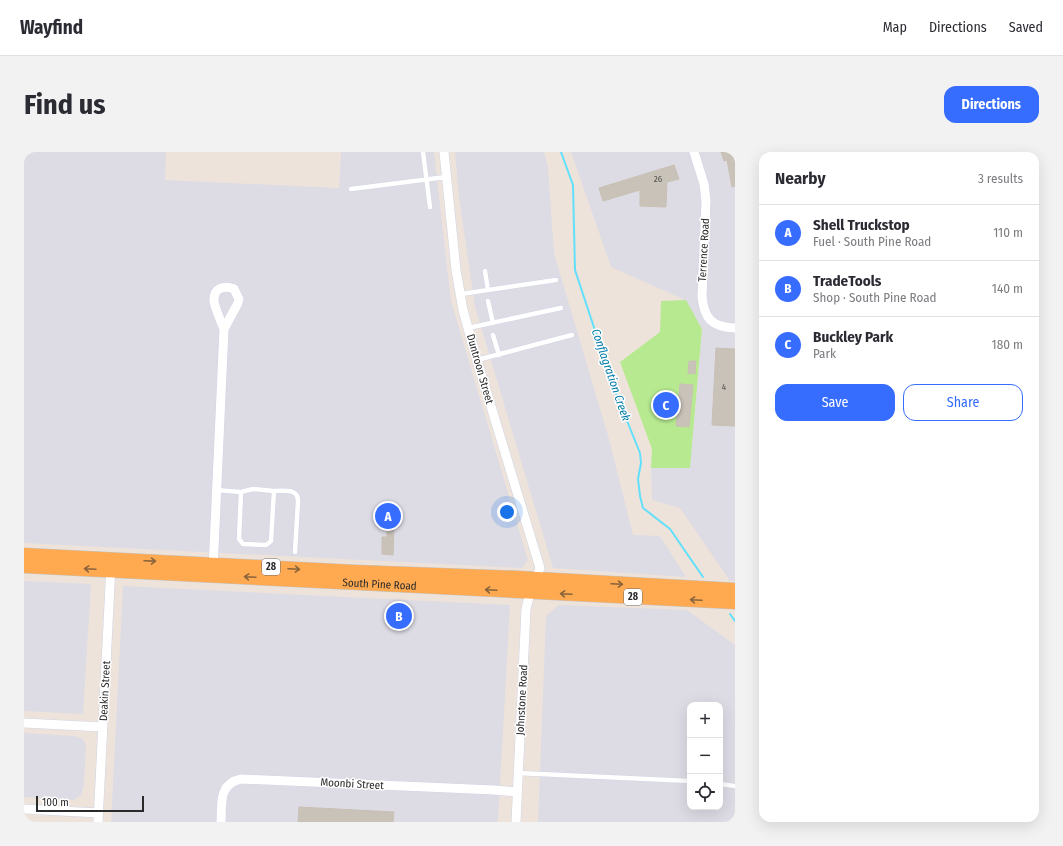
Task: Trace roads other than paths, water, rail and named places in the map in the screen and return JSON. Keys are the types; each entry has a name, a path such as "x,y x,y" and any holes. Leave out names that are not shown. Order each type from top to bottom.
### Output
{"highway":[{"name":"South Pine Road","path":"24,555 111,565"},
{"name":"South Pine Road","path":"24,566 111,565 213,570 356,572 735,602"},
{"name":"South Pine Road","path":"533,586 735,590"}],"street":[{"name":"Duntroon Street","path":"444,152 456,270 460,294 477,360 540,566 540,570 533,586"},
{"name":"Terrence Road","path":"694,152 704,184 706,201 702,296 703,304 709,319 714,324 721,327 735,328"},
{"path":"213,570 224,329"},
{"name":"Deakin Street","path":"98,818 111,565"},
{"name":"Johnstone Road","path":"516,822 526,609 533,586"},
{"path":"24,722 103,727"},
{"name":"Moonbi Street","path":"221,822 222,795 227,785 232,780 240,779 517,792"},
{"path":"24,809 98,818"}],"lane":[{"path":"423,152 430,207"},
{"path":"351,189 446,177"},
{"path":"485,271 488,290"},
{"path":"460,294 556,280"},
{"path":"488,301 493,323"},
{"path":"468,328 561,308"},
{"path":"477,360 572,335"},
{"path":"493,336 499,355"},
{"path":"216,490 241,492 254,489 292,491 296,493 298,496 295,552"},
{"path":"241,492 239,539 243,544 262,546 271,541 274,491"},
{"path":"518,773 687,781"},
{"path":"723,784 735,786"}],"waterway":[{"name":"Conflagration Creek","path":"561,152 573,185 575,270 615,391 640,453 641,463 638,479 643,508 670,529 703,577"},
{"name":"Conflagration Creek","path":"730,614 735,621"}],"place":[{"name":"Buckley Park","path":"666,405"},
{"name":"Shell Truckstop","path":"388,516"},
{"name":"TradeTools","path":"399,616"}]}
